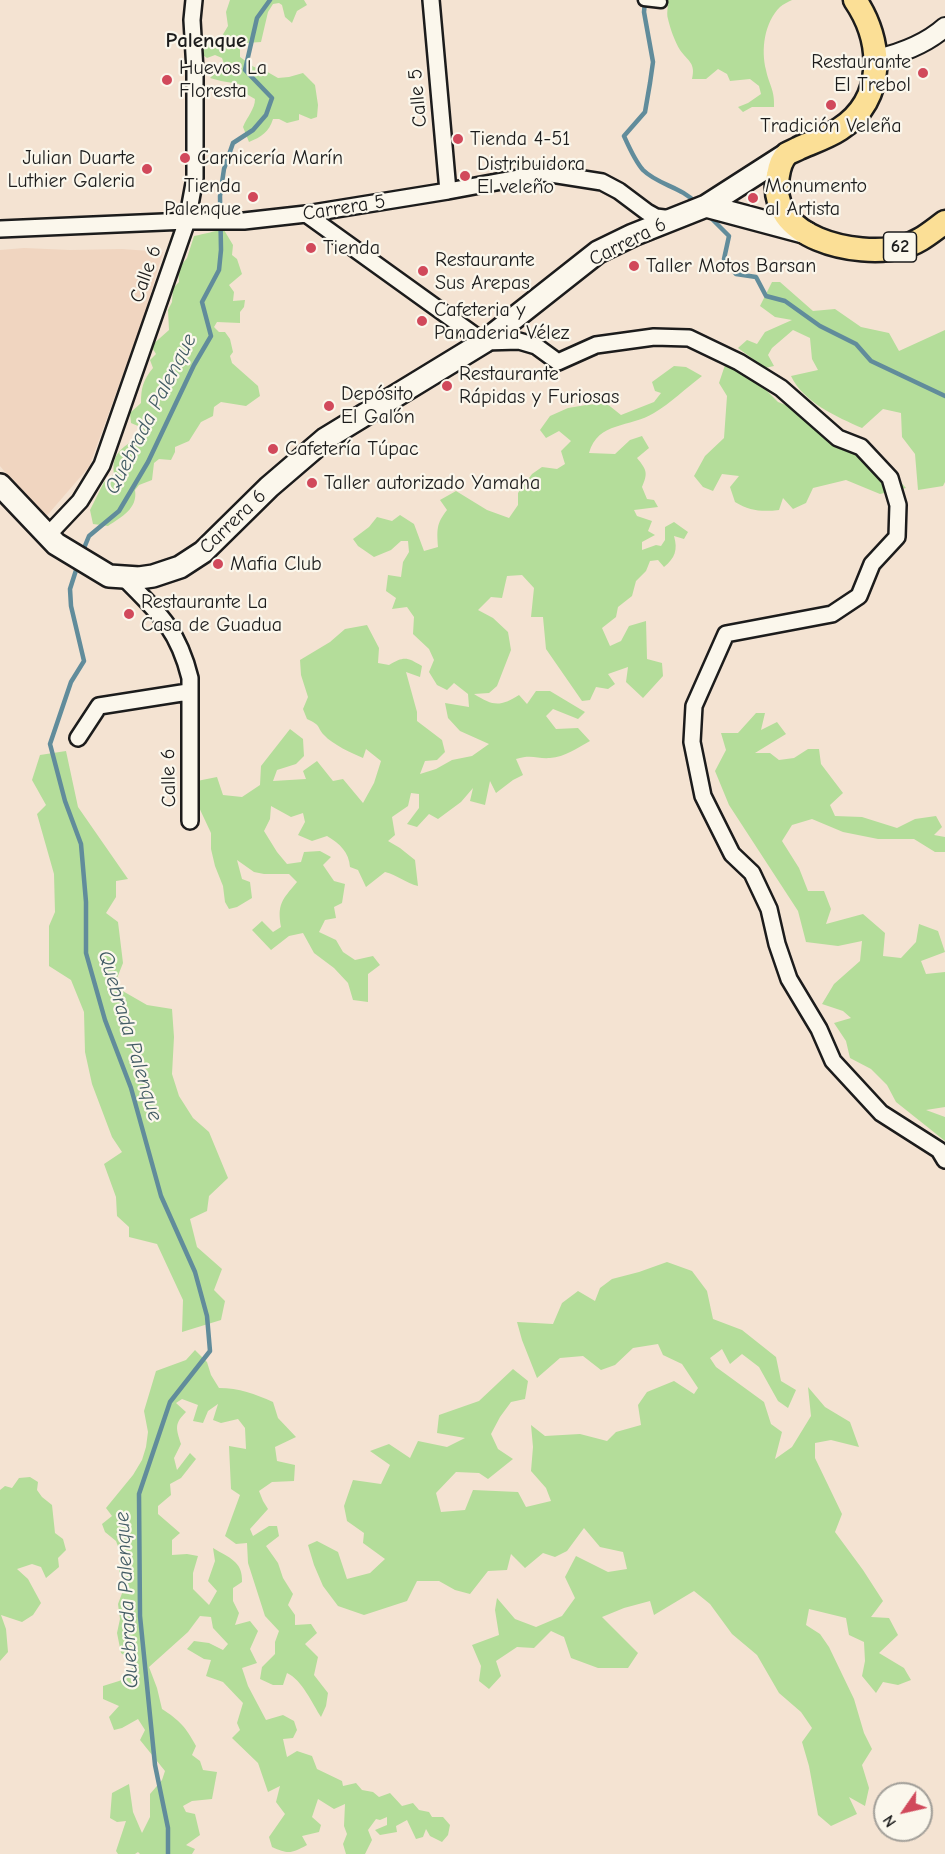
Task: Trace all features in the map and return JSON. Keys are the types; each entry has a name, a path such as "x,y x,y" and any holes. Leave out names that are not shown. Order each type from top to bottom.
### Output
{"main road":[{"path":"706,206 787,154 842,128 859,112 874,82 877,59 870,27 855,0"},
{"name":"62","path":"787,154 778,175 780,200 793,223 820,240 847,249 876,251 898,248 918,242 945,222"},
{"path":"706,206 807,233"},
{"name":"Carrera 6","path":"0,485 53,541 98,571 109,576 124,578 153,576 173,570 203,552 269,487 325,439 484,342 598,252 633,235 706,206"}],"street":[{"name":"Calle 6","path":"53,541 102,465 187,221 195,178 195,71 192,20 194,0"},
{"name":"Calle 5","path":"431,0 448,191"},
{"path":"644,0 661,2"},
{"path":"877,59 917,45 945,27"},
{"name":"Carrera 5","path":"0,229 244,220 306,214 545,173 602,182 656,217 675,219"},
{"path":"306,214 484,342 519,341 537,346 558,363 596,345 654,338 689,338 739,362 781,388 838,438 861,447 890,478 898,505 897,537 873,564 859,596 832,614 726,634 694,706 692,741 703,796 732,854 752,873 769,909 789,980 819,1029 833,1061 881,1113 939,1150 945,1160"},
{"name":"Calle 6","path":"124,578 154,607 173,633 186,662 190,678 188,692 190,821"},
{"path":"78,738 99,706 188,692"}],"shaded area":[{"path":"24,248 122,249 163,252 143,320 89,467 44,519 0,466 0,250"}],"green space":[{"path":"230,0 304,0 307,5 297,11 292,23 285,17 282,5 273,4 268,12 261,42 246,43 240,49 240,57 254,67 278,78 303,73 315,85 317,117 311,119 299,114 299,120 287,123 273,119 264,133 249,142 243,127 255,99 248,95 239,84 210,78 215,73 226,70 222,58 215,55 207,58 200,53 209,42 222,36 228,26 226,12"},
{"path":"667,0 792,0 781,6 775,13 765,37 765,62 773,92 774,107 752,107 743,112 738,107 761,94 759,86 750,79 730,81 727,74 718,69 706,79 692,79 692,66 678,47 670,27"},
{"path":"224,230 233,245 232,255 237,259 242,274 229,285 234,292 233,301 245,300 240,312 240,323 217,322 214,327 219,332 225,332 230,339 233,352 230,356 232,363 258,386 260,396 246,406 221,402 214,407 213,416 201,422 189,441 175,447 171,460 159,459 154,463 152,480 139,485 135,490 134,502 128,512 108,526 93,524 90,510 104,482 114,474 117,455 141,435 138,426 131,423 130,413 141,403 143,384 153,368 150,360 156,354 151,346 169,330 168,310 172,302 173,288 179,282 178,269 187,258 194,236"},
{"path":"772,282 780,282 813,311 835,309 861,327 889,333 899,351 945,330 945,482 943,486 918,490 915,454 902,437 901,413 883,409 862,428 822,408 804,394 791,376 818,370 812,359 810,338 793,330 772,348 768,355 774,366 765,368 738,348 747,340 757,344 765,332 792,320 775,317 760,306"},
{"path":"725,365 738,365 778,402 791,407 891,472 906,488 880,494 846,480 813,488 806,503 793,509 783,498 779,510 767,511 751,509 735,502 730,487 739,476 722,474 713,491 703,487 694,476 705,456 724,438 727,396 719,383"},
{"path":"674,366 686,367 702,376 654,413 607,430 593,443 589,453 615,454 630,440 642,436 649,448 637,458 646,472 642,487 647,499 654,500 658,507 634,510 637,516 652,521 648,531 655,535 642,542 642,550 656,545 661,546 665,540 665,527 674,522 688,532 684,539 674,536 675,553 664,567 658,560 650,561 646,571 636,581 632,596 618,607 616,617 602,628 610,646 621,641 629,626 646,621 647,659 662,663 663,676 643,698 626,682 628,667 608,674 615,684 608,689 596,687 590,700 582,701 546,649 543,617 531,617 534,588 522,575 507,576 502,598 491,597 478,610 493,618 508,632 511,650 497,686 489,693 474,694 496,704 507,702 519,695 527,704 536,691 550,691 585,712 578,719 553,709 546,716 556,729 578,728 590,741 561,756 516,759 523,775 496,793 490,781 485,805 470,801 473,788 461,802 438,819 429,814 417,827 407,824 419,808 419,794 411,793 408,806 392,817 395,835 388,841 415,860 418,886 385,872 366,887 358,870 350,867 346,853 336,842 327,836 312,841 298,835 305,822 303,813 291,817 271,806 270,819 264,831 287,864 301,862 304,852 320,851 331,857 323,865 334,881 345,884 342,903 334,907 336,918 325,920 319,932 336,940 343,952 355,960 373,956 380,965 368,974 368,1002 353,1000 348,983 334,968 314,953 303,933 289,936 271,950 252,930 262,921 273,932 281,927 280,907 297,882 289,874 254,872 237,860 242,879 250,882 252,898 229,909 215,866 211,849 211,833 196,801 197,781 217,777 223,795 242,797 260,785 261,766 290,729 303,739 304,756 296,764 277,770 273,781 306,779 303,771 317,761 333,781 343,779 363,803 374,783 381,761 366,749 363,758 337,745 324,735 317,725 307,719 303,709 308,697 301,675 300,660 330,642 345,629 367,625 379,648 378,663 389,665 406,659 422,666 420,677 406,672 417,712 417,721 442,740 445,752 437,760 425,761 420,774 436,769 452,760 472,756 489,744 460,731 448,718 445,703 469,707 468,694 454,683 447,690 437,685 429,672 434,660 429,649 413,634 414,617 407,607 392,609 396,598 386,591 388,575 401,577 403,562 409,552 408,541 401,541 391,550 374,557 358,546 353,539 369,527 377,517 392,521 400,515 414,524 424,551 438,547 438,527 447,510 440,500 456,491 487,510 509,518 518,505 518,493 532,474 542,467 557,469 565,464 561,451 571,441 559,431 546,438 540,430 550,416 568,408 606,403 621,415 654,402 661,393 655,391 652,382"},
{"path":"756,713 765,713 761,730 777,722 786,734 755,753 770,753 779,760 794,758 808,749 819,749 821,764 843,793 830,805 835,816 862,817 897,828 915,819 936,816 942,827 934,835 945,837 945,852 935,852 914,839 878,839 843,832 812,819 792,825 782,841 799,868 808,891 824,891 831,909 826,924 863,914 885,933 883,956 901,958 916,942 919,924 938,931 945,952 921,961 926,974 945,972 945,1107 926,1110 945,1117 945,1141 896,1102 887,1085 871,1069 850,1058 846,1041 834,1023 851,1018 843,1011 822,1004 834,984 860,961 862,941 838,946 806,942 798,911 729,805 715,771 726,750 721,733 738,733"},
{"path":"66,751 78,807 128,879 116,881 116,897 106,913 118,922 123,963 114,986 147,1005 172,1009 174,1037 172,1074 179,1096 193,1118 209,1132 228,1178 209,1196 207,1211 190,1219 197,1247 222,1269 214,1290 225,1301 221,1320 182,1332 183,1300 157,1244 129,1237 129,1227 117,1216 116,1197 104,1164 122,1152 112,1137 92,1084 85,1052 84,1012 71,980 49,966 49,926 55,912 54,874 37,814 46,805 32,780 40,755"},
{"path":"667,1262 692,1271 707,1291 713,1319 742,1330 776,1357 781,1381 796,1390 788,1408 778,1401 759,1367 742,1354 730,1364 722,1349 710,1358 716,1367 764,1402 771,1424 782,1432 775,1459 792,1447 811,1416 808,1387 825,1407 850,1422 859,1447 831,1440 815,1443 815,1458 842,1514 835,1532 883,1601 871,1617 889,1618 898,1635 879,1653 904,1668 911,1680 898,1685 883,1682 876,1693 862,1676 865,1661 864,1642 849,1635 846,1618 809,1609 806,1625 820,1634 829,1647 854,1699 864,1733 872,1749 862,1765 869,1788 865,1806 849,1797 857,1814 831,1826 818,1815 802,1742 812,1728 801,1712 779,1693 757,1655 732,1634 710,1604 694,1591 654,1615 650,1601 602,1617 638,1653 628,1668 598,1668 571,1658 564,1637 551,1631 534,1648 517,1647 496,1661 501,1676 489,1689 479,1681 481,1666 472,1645 499,1635 495,1610 497,1598 515,1619 536,1627 562,1616 575,1598 565,1577 576,1556 608,1572 627,1569 623,1552 600,1547 584,1528 567,1551 555,1557 543,1553 525,1568 511,1554 507,1570 488,1571 470,1594 455,1590 439,1581 417,1581 407,1601 364,1615 338,1606 323,1586 308,1545 317,1541 338,1552 347,1579 370,1573 385,1559 363,1543 364,1533 347,1521 344,1506 353,1480 381,1484 390,1465 370,1451 389,1444 410,1458 418,1441 447,1447 465,1438 437,1433 439,1415 479,1401 513,1369 528,1381 525,1399 511,1402 491,1434 498,1449 513,1459 488,1479 479,1473 456,1472 436,1493 441,1512 465,1510 473,1490 518,1492 526,1507 551,1501 546,1488 531,1471 533,1447 531,1425 545,1436 580,1434 607,1441 616,1432 641,1425 638,1405 647,1392 674,1381 694,1394 698,1388 682,1364 663,1355 658,1344 633,1348 615,1365 601,1370 583,1356 560,1358 537,1378 517,1322 553,1324 562,1303 578,1291 595,1301 600,1288 612,1279"},
{"path":"195,1350 207,1362 211,1375 219,1388 247,1392 273,1402 278,1418 296,1437 275,1447 277,1461 295,1465 294,1481 272,1482 259,1491 268,1509 250,1529 253,1536 269,1526 277,1526 279,1536 266,1546 278,1563 283,1578 293,1594 288,1605 295,1615 295,1625 311,1624 317,1633 305,1644 318,1657 314,1675 328,1693 321,1717 306,1692 292,1676 287,1673 283,1685 273,1685 260,1679 262,1667 275,1654 275,1642 279,1631 265,1616 248,1563 247,1543 236,1544 225,1536 240,1495 231,1489 229,1446 246,1449 245,1428 238,1419 221,1423 213,1420 218,1404 208,1411 203,1423 193,1421 198,1405 182,1399 176,1403 186,1412 179,1420 177,1427 181,1444 174,1458 177,1470 190,1453 196,1459 181,1478 170,1484 171,1495 158,1506 158,1514 180,1533 172,1540 172,1555 198,1556 193,1573 193,1589 209,1605 217,1591 208,1581 215,1561 213,1548 234,1561 240,1569 242,1582 233,1588 233,1601 239,1613 235,1625 250,1621 258,1631 250,1649 257,1663 242,1668 248,1686 266,1720 283,1715 294,1721 297,1730 293,1738 283,1739 287,1757 297,1751 312,1756 317,1769 342,1781 343,1786 356,1783 362,1790 373,1792 379,1797 390,1793 402,1806 413,1803 419,1810 429,1812 432,1817 443,1817 450,1825 448,1835 442,1842 430,1836 426,1829 423,1837 416,1839 407,1820 396,1826 397,1832 380,1835 375,1830 387,1825 387,1817 376,1819 368,1830 372,1840 365,1854 346,1854 343,1844 347,1834 344,1826 345,1804 334,1809 318,1799 312,1817 321,1825 319,1832 302,1836 307,1845 289,1852 272,1847 269,1837 285,1814 276,1802 280,1786 268,1792 258,1763 232,1738 240,1730 237,1723 243,1703 223,1682 206,1676 211,1660 204,1659 187,1649 194,1641 209,1643 223,1650 228,1644 213,1628 211,1617 200,1616 188,1632 149,1667 162,1709 178,1721 189,1734 196,1746 192,1755 200,1761 203,1770 217,1772 212,1799 192,1801 183,1806 186,1812 195,1814 200,1835 186,1845 195,1849 192,1854 140,1854 138,1852 118,1854 116,1851 126,1821 117,1822 110,1818 112,1793 129,1784 133,1812 142,1833 150,1817 150,1794 162,1780 165,1771 140,1740 145,1730 138,1719 114,1730 109,1717 119,1706 103,1699 103,1686 132,1675 131,1660 121,1653 117,1633 120,1619 118,1604 124,1588 119,1572 121,1554 116,1541 105,1532 102,1524 112,1516 106,1508 142,1460 148,1432 144,1411 156,1371 186,1360"},
{"path":"30,1477 38,1482 37,1490 52,1505 55,1533 63,1539 66,1550 58,1558 59,1567 46,1578 41,1567 32,1564 17,1569 28,1579 41,1603 33,1615 22,1622 1,1615 6,1629 8,1652 0,1661 0,1490 5,1486 12,1488 19,1478"}],"waterway":[{"name":"Quebrada Palenque","path":"82,553 89,536 119,511 148,462 194,365 211,336 202,302 219,270 220,196 224,169 233,143 253,130 266,115 272,98 245,70 257,18 270,0"},
{"path":"645,1 644,12 653,62 650,83 645,112 624,136 643,170 684,193 696,203"},
{"path":"706,213 729,236 724,259 736,274 756,277 766,296 785,301 820,326 856,344 871,361 945,396"},
{"name":"Quebrada Palenque","path":"78,564 70,589 71,606 84,661 71,682 50,744 65,801 81,844 86,902 86,953 105,1020 131,1088 161,1196 195,1272 207,1316 210,1351 170,1402 139,1494 140,1616 155,1765 168,1828 168,1854"}],"place":[{"name":"Restaurante El Trebol","path":"923,73"},
{"name":"Huevos La Floresta","path":"167,80"},
{"name":"Tradición Veleña","path":"831,105"},
{"name":"Tienda 4-51","path":"458,139"},
{"name":"Carnicería Marín","path":"185,158"},
{"name":"Julian Duarte Luthier Galeria","path":"147,169"},
{"name":"Distribuidora El veleño","path":"465,176"},
{"name":"Tienda Palenque","path":"253,197"},
{"name":"Monumento al Artista","path":"753,198"},
{"name":"Tienda","path":"311,248"},
{"name":"Taller Motos Barsan","path":"634,266"},
{"name":"Restaurante Sus Arepas","path":"423,271"},
{"name":"Cafeteria y Panaderia Vélez","path":"422,321"},
{"name":"Restaurante Rápidas y Furiosas","path":"447,386"},
{"name":"Depósito El Galón","path":"329,406"},
{"name":"Cafetería Túpac","path":"273,449"},
{"name":"Taller autorizado Yamaha","path":"312,483"},
{"name":"Mafia Club","path":"218,564"},
{"name":"Restaurante La Casa de Guadua","path":"129,614"}],"district":[{"name":"Palenque","path":"206,41"}]}
